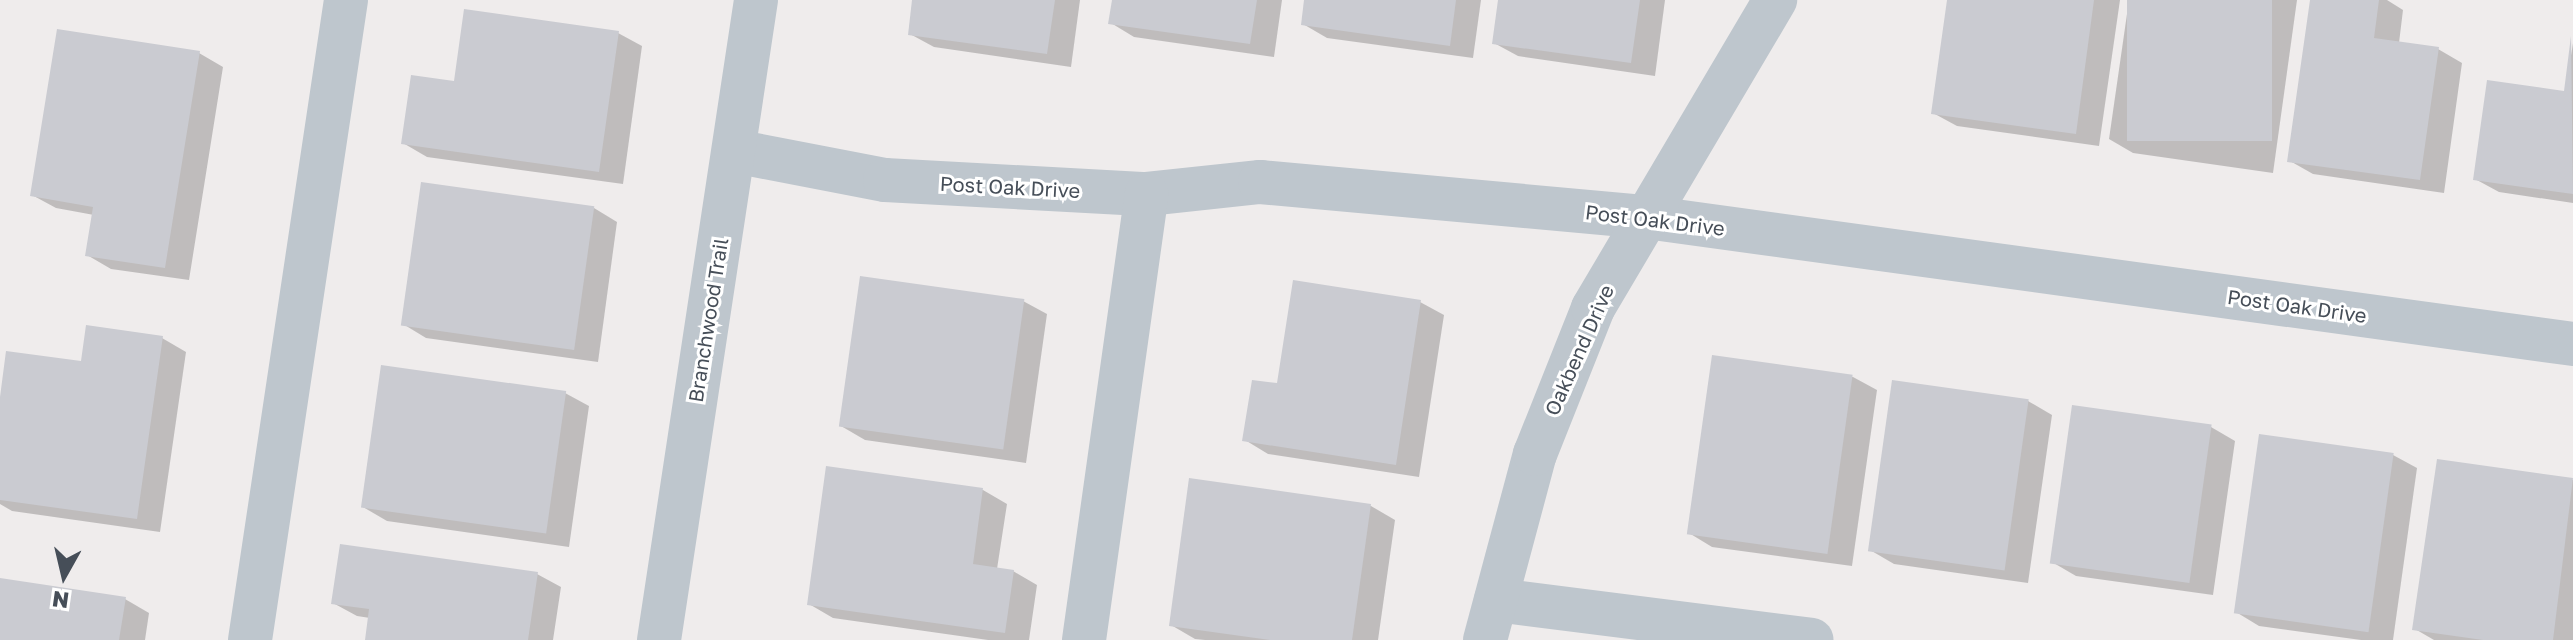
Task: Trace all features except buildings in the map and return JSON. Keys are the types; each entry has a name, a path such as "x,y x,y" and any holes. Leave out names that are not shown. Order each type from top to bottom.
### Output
{"street":[{"path":"250,640 346,0"},
{"name":"Branchwood Trail","path":"659,640 756,0"},
{"name":"Oakbend Drive","path":"1490,620 1535,454 1593,308 1775,0"},
{"name":"Post Oak Drive","path":"734,151 885,180 1147,194 1260,182 1646,217 2573,344"},
{"path":"1084,640 1147,194"},
{"path":"1490,620 1811,640"}]}
